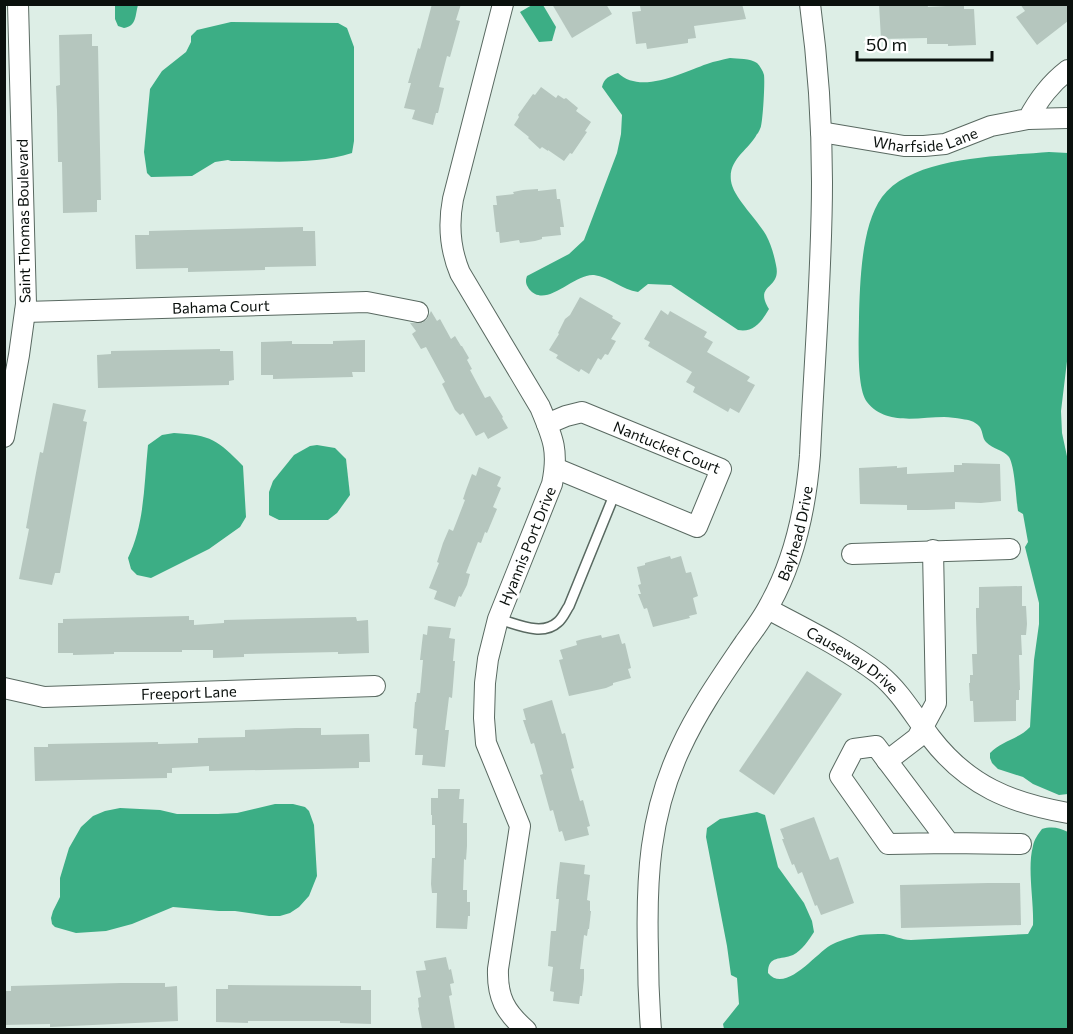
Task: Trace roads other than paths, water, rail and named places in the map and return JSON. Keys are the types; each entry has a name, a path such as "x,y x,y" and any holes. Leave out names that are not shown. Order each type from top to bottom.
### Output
{"street":[{"name":"Saint Thomas Boulevard","path":"4,437 26,304 18,4"},
{"name":"Hyannis Port Drive","path":"503,4 450,215 451,241 460,273 540,407 554,445 555,468 548,496 498,619 485,683 486,742 520,826 498,969 498,987 507,1010 526,1029"},
{"name":"Bayhead Drive","path":"648,1029 647,891 650,858 661,802 671,770 688,732 704,704 768,609 785,571 803,505 808,473 821,231 821,132 810,4"},
{"path":"1028,119 1039,100 1068,70"},
{"name":"Wharfside Lane","path":"821,132 904,146 924,146 945,144 991,126 1028,119 1068,118"},
{"name":"Bahama Court","path":"25,312 367,302 418,312"},
{"name":"Nantucket Court","path":"547,424 582,412 721,469 697,527 555,468"},
{"path":"852,554 1010,549"},
{"path":"887,760 917,738 936,703 933,550"},
{"name":"Causeway Drive","path":"768,609 866,665 896,690 933,741 969,776 991,790 1038,807 1068,813"},
{"name":"Freeport Lane","path":"4,688 44,697 375,686"},
{"path":"949,843 876,746 854,749 840,776 888,844 1021,844"}],"lane":[{"path":"498,619 529,628 546,629 559,621 569,606 615,493"}]}
